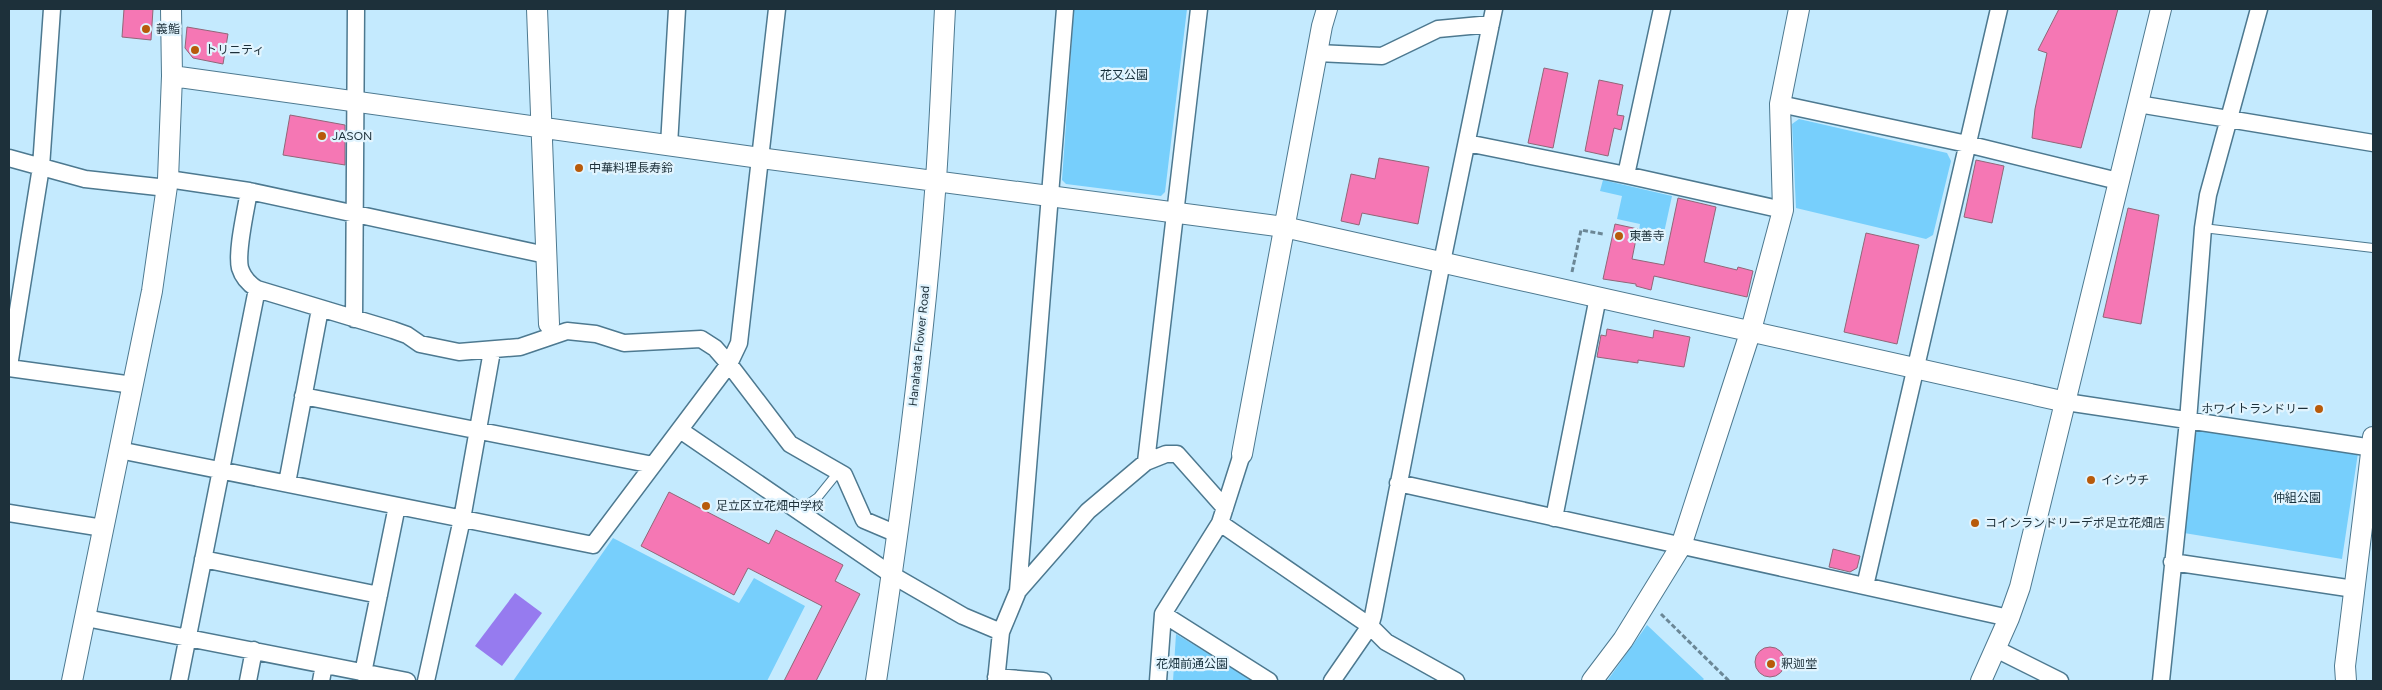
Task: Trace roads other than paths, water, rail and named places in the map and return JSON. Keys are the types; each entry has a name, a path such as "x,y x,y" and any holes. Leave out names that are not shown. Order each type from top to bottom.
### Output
{"street":[{"path":"52,9 41,167 9,367 133,385"},
{"path":"72,681 152,291 167,184 172,76 171,9"},
{"path":"354,319 356,9"},
{"path":"537,9 549,330"},
{"path":"669,145 677,9"},
{"path":"119,450 593,545 729,364 739,343 777,9"},
{"name":"Hanahata Flower Road","path":"876,681 892,574 922,333 936,179 946,9"},
{"path":"1043,681 996,679 1001,632 1018,590 1065,9"},
{"path":"1146,462 1199,9"},
{"path":"1158,681 1163,614 1222,516 1242,454 1317,53 1327,9"},
{"path":"1626,175 1662,9"},
{"path":"1592,681 1624,640 1681,546 1750,330 1783,210 1780,104 1799,9"},
{"path":"1865,586 1998,9"},
{"path":"1981,681 2009,618 2033,538 2161,9"},
{"path":"2161,681 2188,421 2203,228 2208,195 2259,9"},
{"path":"1317,53 1382,56 1438,29 1493,16 1370,626 1332,681"},
{"path":"172,76 356,100 760,158 936,179 1284,226 2066,402 2188,421 2373,444 2345,666 2346,681"},
{"path":"1780,104 1967,144 2118,181"},
{"path":"2138,104 2373,143"},
{"path":"1467,143 1626,175 1783,210"},
{"path":"9,158 85,179 249,191 546,255"},
{"path":"249,191 240,267 249,284 257,289 407,335 420,344 460,352 492,351 520,347 549,330 567,330 596,334 624,343 700,339 715,348 729,364 790,444 844,475 864,520 897,534"},
{"path":"179,681 257,289"},
{"path":"1554,518 1598,297"},
{"path":"287,483 320,309"},
{"path":"426,681 462,519 492,351"},
{"path":"303,396 653,466"},
{"path":"680,430 892,574 964,616 1001,632"},
{"path":"1018,590 1088,511 1146,462 1166,454 1177,454 1222,516 1370,626 1386,642 1456,681"},
{"path":"1398,483 2009,618"},
{"path":"364,673 397,506"},
{"path":"9,513 104,528"},
{"path":"203,559 379,595"},
{"path":"2172,562 2354,589"},
{"path":"1163,614 1269,681"},
{"path":"86,618 407,681"},
{"path":"1996,649 2060,681"},
{"path":"248,681 254,650"},
{"path":"321,681 324,665"}],"lane":[{"path":"2203,228 2373,248"},
{"path":"798,511 818,496 839,471"}],"place":[{"name":"義鮨","path":"146,29"},
{"name":"トリニティ","path":"195,50"},
{"name":"JASON","path":"322,136"},
{"name":"中華料理長寿鈴","path":"579,168"},
{"name":"東善寺","path":"1619,236"},
{"name":"ホワイトランドリー","path":"2319,409"},
{"name":"イシウチ","path":"2091,480"},
{"name":"足立区立花畑中学校","path":"706,506"},
{"name":"コインランドリーデポ足立花畑店","path":"1975,523"},
{"name":"釈迦堂","path":"1771,664"}],"park label":[{"name":"花又公園","path":"1124,75"},
{"name":"仲組公園","path":"2297,498"},
{"name":"花畑前通公園","path":"1192,664"}]}
